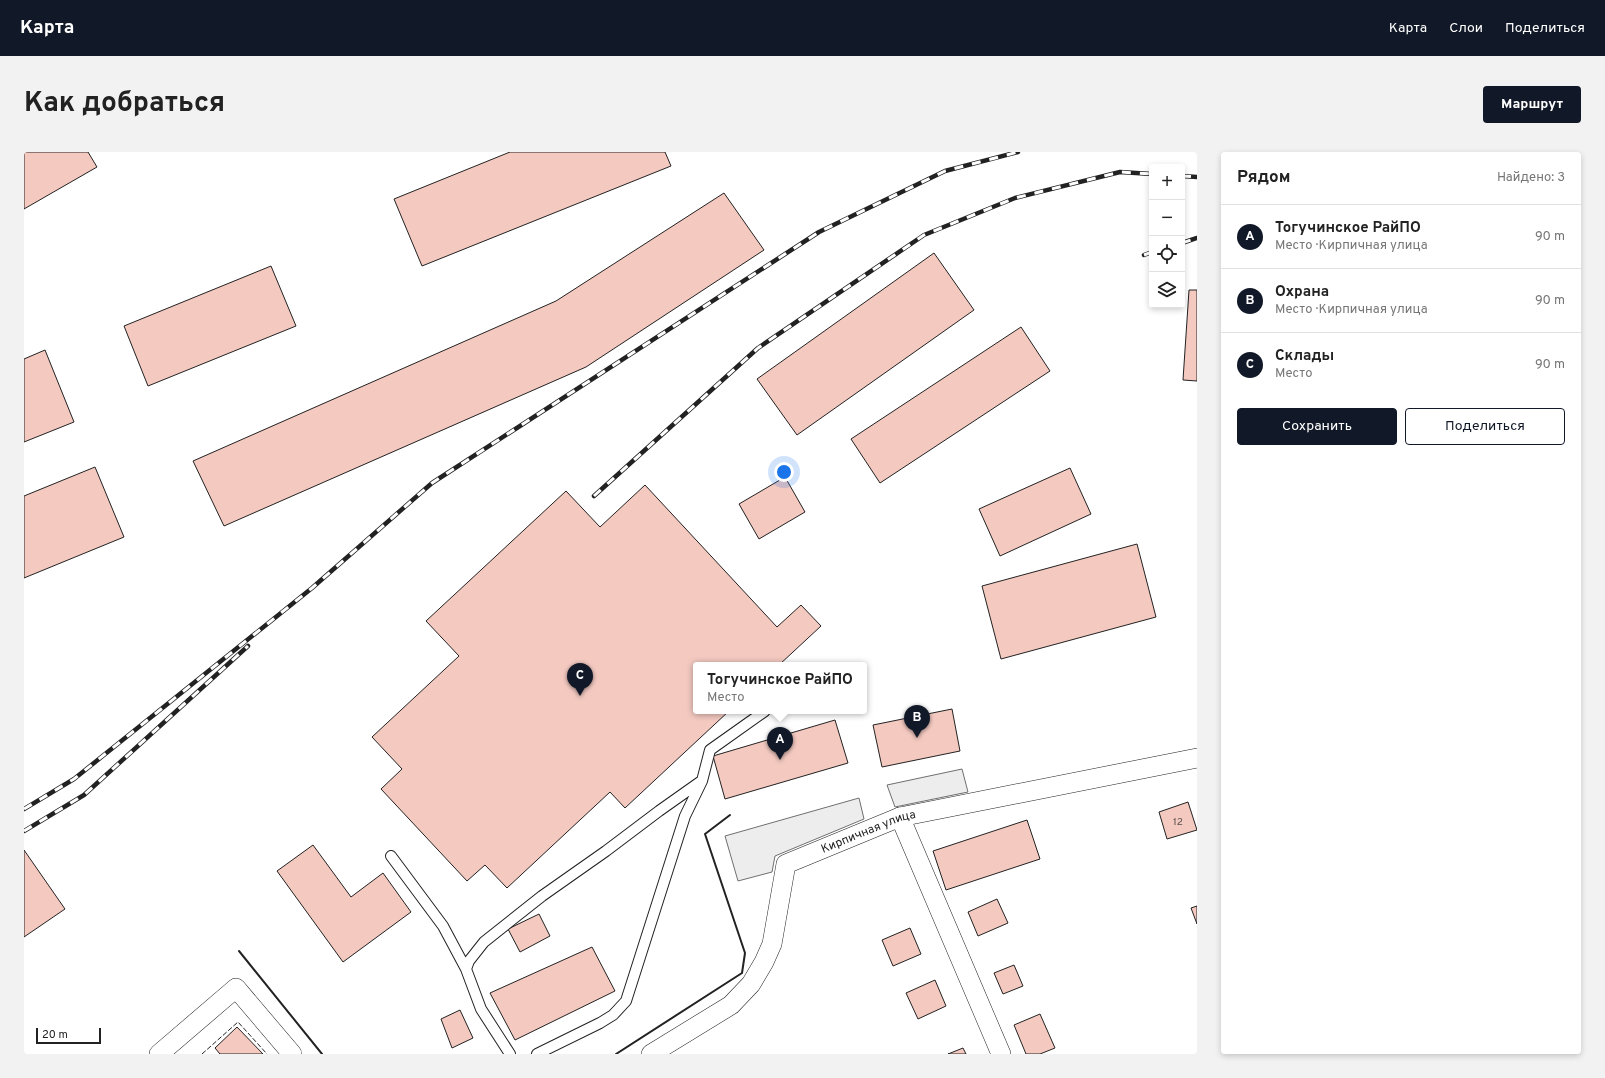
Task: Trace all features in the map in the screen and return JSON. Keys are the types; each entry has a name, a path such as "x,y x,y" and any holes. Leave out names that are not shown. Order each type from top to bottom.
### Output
{"street":[{"name":"Кирпичная улица","path":"651,1054 731,1005 751,984 764,962 772,944 786,864 900,817 1197,758"},
{"path":"900,817 1001,1054"},
{"path":"159,1054 236,988 292,1054"}],"lane":[{"path":"537,1054 600,1023 613,1015 626,1001 685,816 702,781 710,750 761,714"},
{"path":"466,969 469,961 484,942 542,896 702,781"},
{"path":"391,856 443,926 466,969 481,1008 510,1054"}],"shaded area":[{"path":"962,769 968,792 895,807 887,785"},
{"path":"859,798 864,819 775,856 772,872 738,881 725,836"}],"building":[{"path":"24,152 88,152 97,167 24,209"},
{"path":"510,152 665,152 671,166 422,266 394,199"},
{"path":"724,193 764,250 586,367 224,526 193,461 556,301"},
{"path":"934,253 974,310 797,435 757,379"},
{"path":"271,266 296,326 148,386 124,326"},
{"path":"1189,290 1197,290 1197,381 1183,380"},
{"path":"1021,327 1050,371 880,483 851,439"},
{"path":"45,350 74,422 24,442 24,359"},
{"path":"95,467 124,537 24,578 24,496"},
{"path":"1070,468 1091,514 1000,556 979,509"},
{"path":"785,477 805,512 759,539 739,504"},
{"path":"645,485 777,627 801,605 821,626 782,662 693,662 693,714 726,714 625,808 610,792 507,888 485,865 467,881 381,789 402,769 372,737 459,656 426,621 566,491 600,527"},
{"path":"1137,544 1156,617 1001,659 982,586"},
{"path":"952,709 960,751 882,767 873,725"},
{"path":"835,720 848,763 725,799 713,756"},
{"path":"1188,802 1197,830 1167,839 1159,812"},
{"path":"1027,820 1040,859 946,890 933,851"},
{"path":"313,845 351,897 383,873 411,912 343,962 277,871"},
{"path":"24,850 65,909 24,937"},
{"path":"997,899 1008,923 978,936 968,912"},
{"path":"1197,906 1197,924 1191,908"},
{"path":"539,914 550,936 520,952 508,929"},
{"path":"910,928 921,954 893,966 882,940"},
{"path":"592,947 615,991 515,1040 490,993"},
{"path":"1014,965 1023,986 1003,994 994,973"},
{"path":"935,980 946,1006 918,1019 906,993"},
{"path":"460,1010 473,1038 452,1048 441,1019"},
{"path":"1040,1014 1055,1048 1040,1054 1026,1054 1014,1025"},
{"path":"237,1027 263,1054 220,1054 215,1048"},
{"path":"963,1048 966,1054 948,1054"}],"railway":[{"path":"24,809 74,779 312,588 432,483 819,232 945,171 1018,152"},
{"path":"594,496 758,348 924,235 1015,198 1120,172 1149,174"},
{"path":"1185,176 1197,177"},
{"path":"1185,242 1197,238"},
{"path":"1144,255 1149,253"},
{"path":"24,831 84,795 248,646"}],"fence":[{"path":"202,1054 238,1022 267,1054"}],"wall":[{"path":"616,1054 742,973 745,953 705,834 730,815"},
{"path":"239,951 322,1054"}],"place":[{"name":"Склады","path":"580,696"},
{"name":"Охрана","path":"917,738"},
{"name":"Тогучинское РайПО","path":"780,760"}]}
